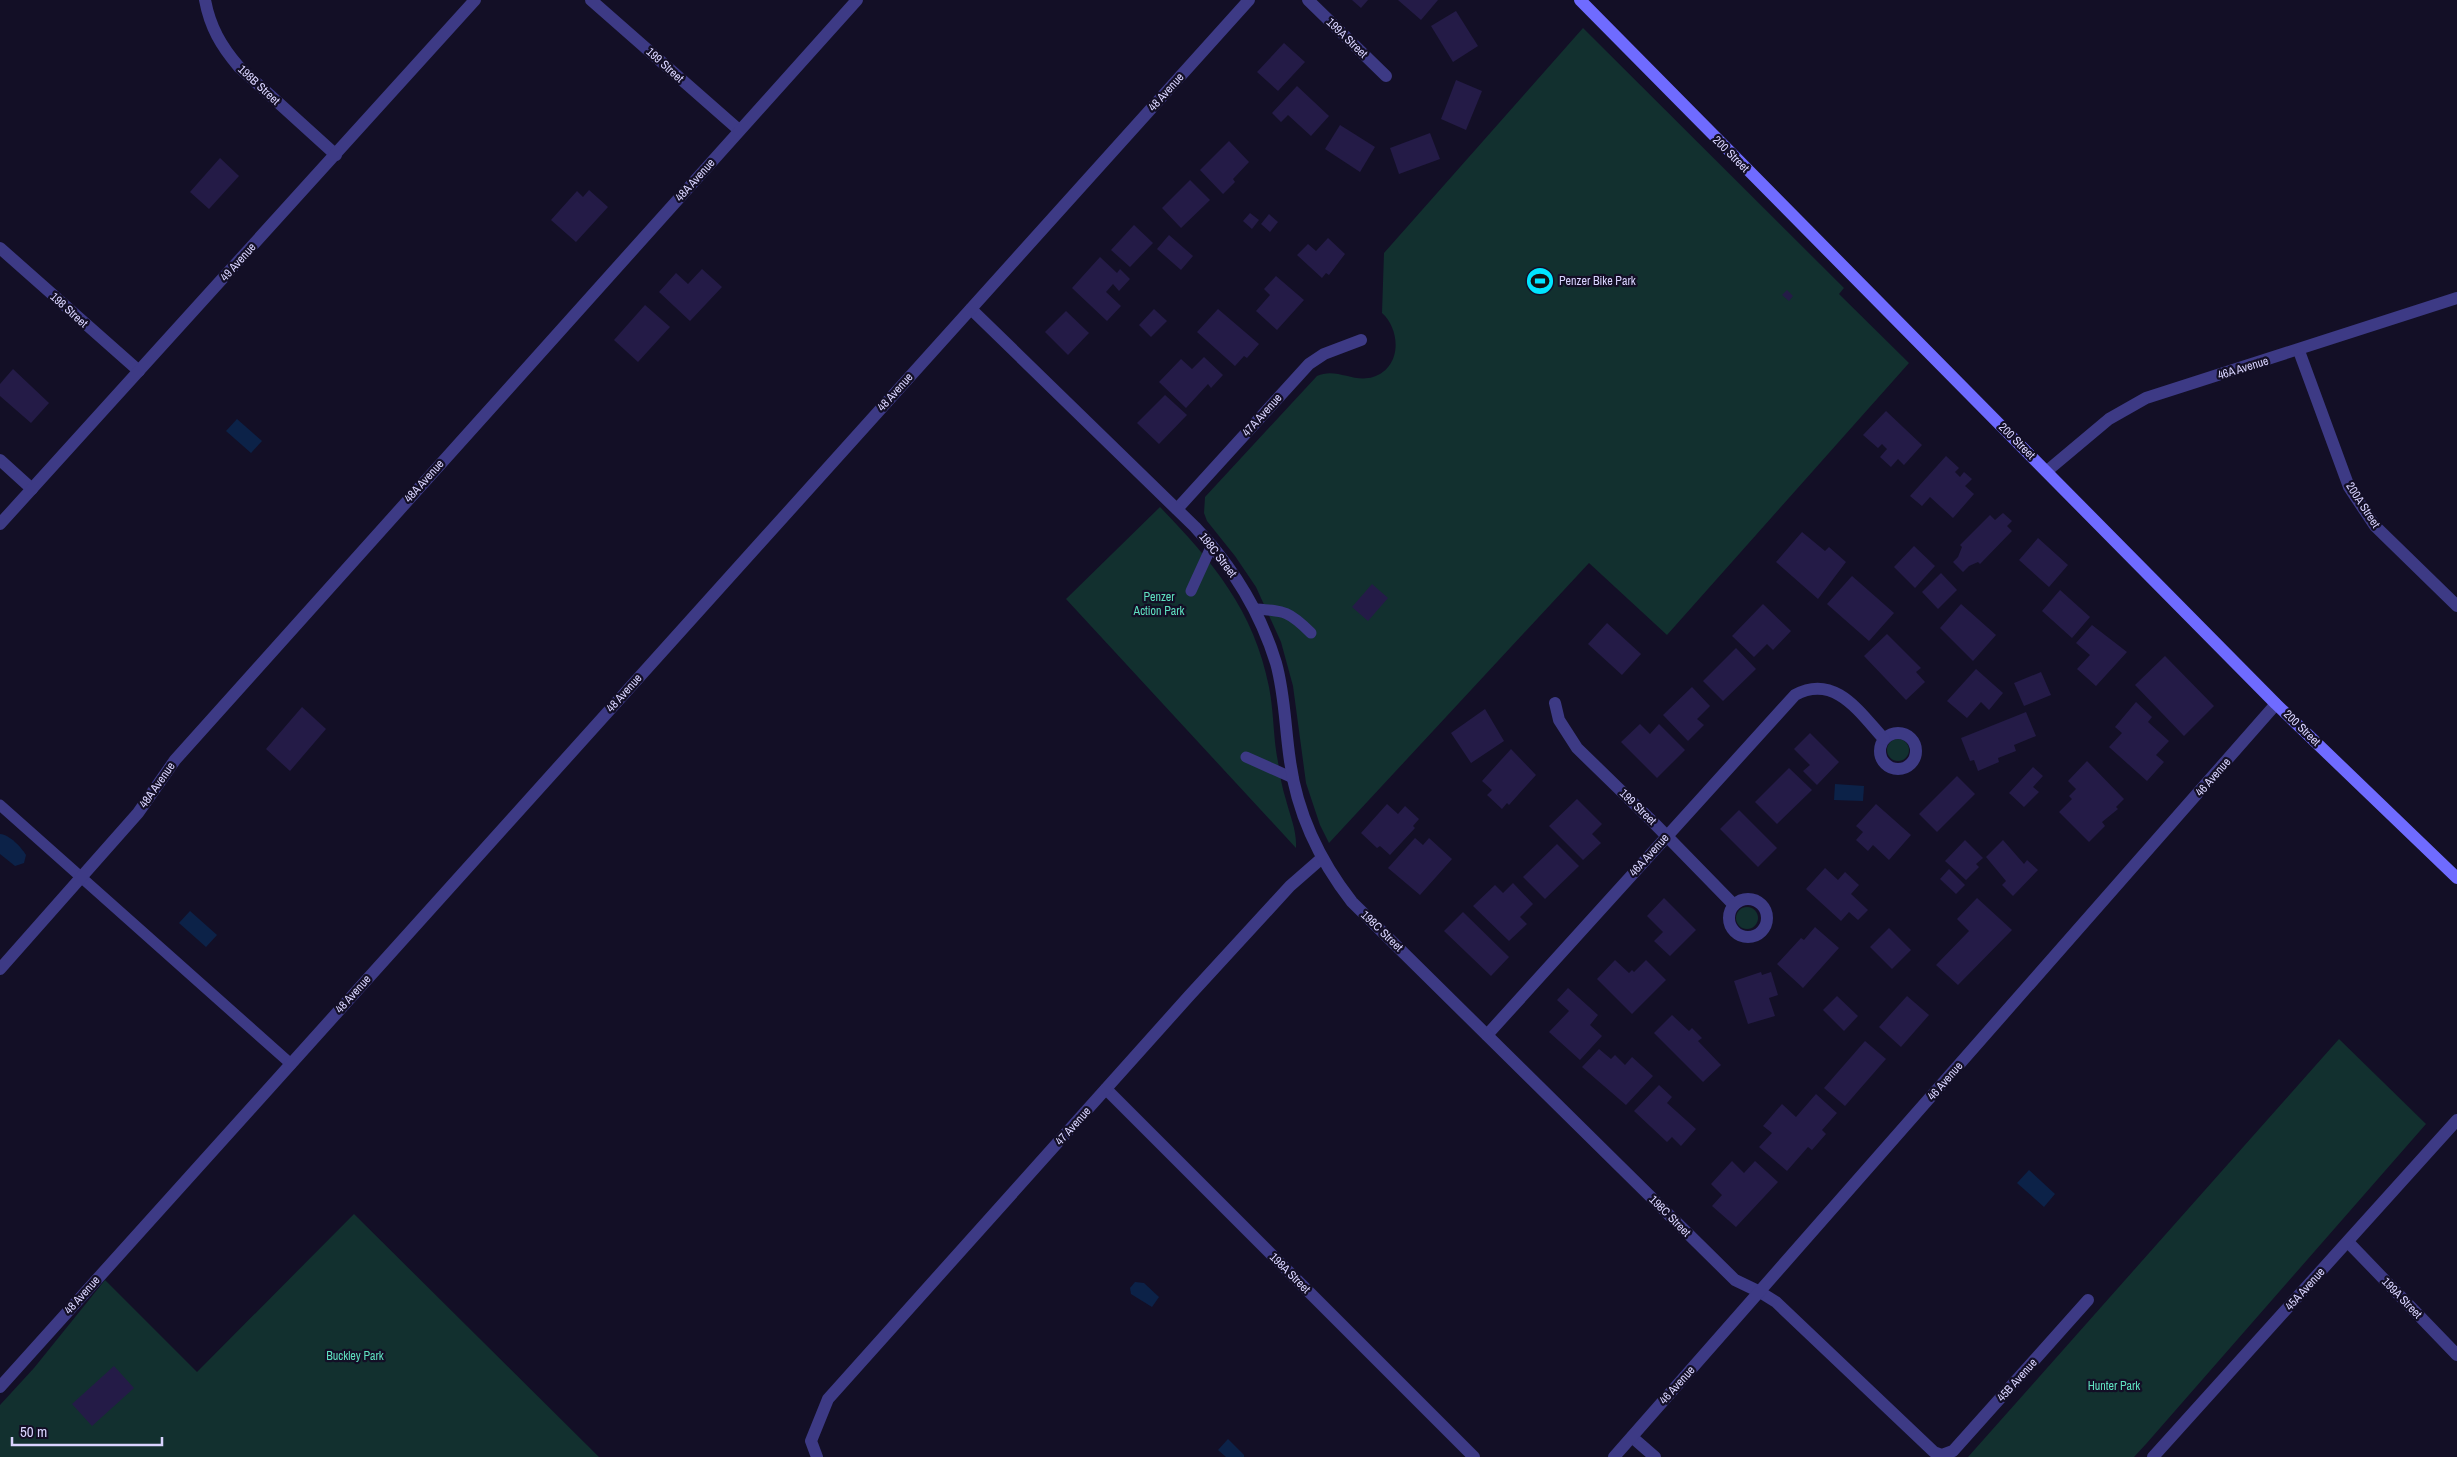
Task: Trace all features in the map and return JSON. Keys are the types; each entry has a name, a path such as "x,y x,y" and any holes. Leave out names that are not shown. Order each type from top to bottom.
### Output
{"main road":[{"name":"200 Street","path":"1580,0 2276,704 2457,878"}],"street":[{"name":"198B Street","path":"205,0 208,17 226,52 239,67 336,155"},
{"name":"49 Avenue","path":"0,524 475,0"},
{"name":"199 Street","path":"591,0 739,130"},
{"name":"48A Avenue","path":"0,969 138,813 175,760 857,0"},
{"name":"48 Avenue","path":"0,1387 1249,0"},
{"name":"199A Street","path":"1308,0 1386,76"},
{"name":"198 Street","path":"0,248 139,372"},
{"name":"46A Avenue","path":"2047,471 2109,419 2146,398 2299,351 2457,298"},
{"name":"198C Street","path":"971,309 1212,545 1244,590 1255,609 1276,664 1293,778 1308,826 1322,858 1357,907 1735,1280 1776,1302 1934,1452 1942,1455"},
{"name":"47A Avenue","path":"1177,509 1309,364 1324,354 1361,340"},
{"name":"200A Street","path":"2299,351 2349,487 2375,526 2457,606"},
{"path":"0,460 32,489"},
{"name":"46A Avenue","path":"1487,1034 1788,702 1805,690 1818,687 1831,690 1844,697 1884,739"},
{"name":"199 Street","path":"1555,703 1559,720 1577,748 1734,905"},
{"name":"46 Avenue","path":"1614,1457 2276,704"},
{"name":"47 Avenue","path":"817,1457 811,1441 828,1400 1290,886 1322,858"},
{"name":"198A Street","path":"1106,1089 1474,1457"},
{"name":"45A Avenue","path":"2153,1457 2457,1120"},
{"name":"199A Street","path":"2348,1242 2457,1355"},
{"name":"45B Avenue","path":"1942,1455 1953,1451 2088,1300"},
{"path":"1632,1436 1655,1457"}],"lane":[{"path":"1191,590 1212,545"},
{"path":"1255,609 1280,610 1293,616 1311,633"},
{"path":"1246,757 1293,778"},
{"path":"0,806 291,1064"}],"green space":[{"path":"1583,28 1844,288 1839,294 1909,363 1667,635 1589,563 1329,843 1320,825 1306,783 1293,686 1281,642 1256,587 1235,556 1207,521 1204,513 1205,497 1317,376 1331,373 1366,378 1373,377 1389,366 1394,357 1395,338 1393,329 1382,313 1384,253"},
{"name":"Penzer Action Park","path":"1160,507 1213,567 1242,610 1253,634 1269,687 1275,743 1283,791 1294,830 1296,848 1066,599"},
{"path":"1898,739 1908,746 1909,750 1902,760 1898,761 1888,754 1887,750 1894,740"},
{"path":"1747,907 1755,910 1758,918 1755,926 1747,929 1739,926 1736,918 1739,910"},
{"name":"Hunter Park","path":"2339,1039 2426,1124 2146,1444 2134,1457 1968,1457"},
{"name":"Buckley Park","path":"354,1214 599,1457 0,1457 0,1405 34,1368 105,1280 197,1372"}],"water":[{"path":"237,419 262,441 251,453 226,431"},
{"path":"1835,784 1864,786 1863,801 1834,800"},
{"path":"0,834 11,839 21,848 26,855 24,863 15,866 0,854"},
{"path":"190,911 217,935 206,947 179,923"},
{"path":"2029,1170 2055,1194 2044,1207 2017,1183"},
{"path":"1135,1282 1144,1283 1159,1297 1152,1307 1131,1294 1130,1288"},
{"path":"1228,1439 1244,1457 1226,1457 1218,1450"}],"building":[{"path":"1352,0 1368,0 1361,8"},
{"path":"1398,0 1438,0 1421,20"},
{"path":"1456,11 1478,46 1453,62 1431,26"},
{"path":"1284,43 1305,62 1278,91 1257,72"},
{"path":"1456,80 1482,91 1466,130 1441,119"},
{"path":"1297,86 1329,116 1311,136 1288,115 1281,122 1272,113"},
{"path":"1340,125 1375,147 1360,172 1325,149"},
{"path":"1430,133 1440,159 1399,174 1390,148"},
{"path":"1229,141 1249,162 1233,179 1235,182 1223,194 1200,170"},
{"path":"220,158 239,176 209,209 190,192"},
{"path":"1190,180 1210,200 1181,228 1162,208"},
{"path":"589,190 608,207 576,242 551,220 577,191 583,197"},
{"path":"1250,213 1259,220 1252,229 1243,221"},
{"path":"1269,214 1278,222 1270,232 1261,224"},
{"path":"1134,225 1153,243 1130,267 1111,250"},
{"path":"1169,235 1193,256 1181,270 1157,249"},
{"path":"1328,238 1345,254 1329,275 1326,273 1322,278 1297,255 1308,244 1316,251"},
{"path":"1100,257 1117,273 1120,269 1130,279 1119,291 1113,284 1106,292 1121,306 1107,321 1072,288"},
{"path":"702,269 722,287 690,321 659,292 676,273 688,284"},
{"path":"1276,276 1304,300 1277,330 1256,311 1270,295 1264,289"},
{"path":"1787,290 1793,296 1789,301 1782,295"},
{"path":"645,305 670,327 638,362 614,340"},
{"path":"1154,309 1167,321 1151,337 1139,325"},
{"path":"1218,309 1259,344 1247,358 1244,356 1235,366 1197,332"},
{"path":"1066,311 1089,333 1068,355 1045,332"},
{"path":"1204,357 1223,375 1211,388 1208,384 1186,408 1159,382 1181,359 1192,369"},
{"path":"13,369 49,403 31,423 0,396 0,384"},
{"path":"1165,395 1187,415 1159,444 1137,423"},
{"path":"1886,411 1922,445 1904,465 1898,459 1891,467 1880,457 1887,449 1882,444 1878,448 1863,435"},
{"path":"1946,456 1959,468 1955,472 1960,477 1964,472 1972,479 1965,486 1974,494 1953,518 1930,497 1922,506 1910,496"},
{"path":"2003,513 2012,521 2007,526 2012,531 1980,564 1978,562 1969,566 1963,572 1953,562 1958,557 1962,547 1960,545 1990,515 1995,520"},
{"path":"1802,532 1825,551 1829,547 1846,562 1818,599 1776,562"},
{"path":"2038,538 2068,565 2049,587 2019,560"},
{"path":"1914,546 1935,566 1915,588 1894,567"},
{"path":"1941,573 1957,590 1938,609 1922,592"},
{"path":"1852,576 1894,613 1869,641 1827,604"},
{"path":"1372,584 1388,598 1368,621 1352,607"},
{"path":"2060,590 2090,617 2072,638 2042,611"},
{"path":"1763,604 1791,631 1773,650 1767,644 1754,657 1732,636"},
{"path":"1961,604 1996,635 1973,661 1940,628"},
{"path":"1607,623 1641,654 1622,675 1588,644"},
{"path":"2092,625 2127,652 2096,686 2077,669 2090,655 2076,643"},
{"path":"1887,634 1921,668 1916,672 1925,682 1906,700 1864,656"},
{"path":"1736,648 1756,669 1723,701 1703,681"},
{"path":"2165,656 2214,706 2184,736 2135,685"},
{"path":"1976,669 2003,693 1989,710 1981,702 1967,718 1947,701"},
{"path":"2041,672 2051,695 2024,706 2014,683"},
{"path":"1692,687 1710,706 1697,719 1704,725 1688,741 1663,715"},
{"path":"2136,702 2152,717 2148,722 2169,741 2156,755 2164,762 2147,781 2109,747 2122,733 2115,727"},
{"path":"302,707 326,729 290,771 266,749"},
{"path":"1485,709 1504,741 1471,763 1451,733"},
{"path":"2026,712 2036,736 2014,745 2016,751 1998,758 1999,762 1978,771 1974,760 1970,761 1961,738"},
{"path":"1640,724 1650,734 1659,724 1685,750 1657,778 1621,742"},
{"path":"1810,733 1839,762 1817,785 1803,771 1810,765 1794,749"},
{"path":"1511,749 1536,775 1509,805 1507,803 1502,809 1487,795 1492,790 1482,781"},
{"path":"2087,761 2124,799 2116,807 2118,809 2102,822 2105,826 2089,842 2059,812 2072,799 2069,796 2076,789 2068,781"},
{"path":"2033,767 2043,776 2033,787 2039,792 2024,807 2009,793"},
{"path":"1789,768 1812,790 1777,824 1755,802"},
{"path":"1957,776 1975,794 1937,832 1919,814"},
{"path":"1577,799 1602,824 1592,834 1601,843 1583,860 1549,826"},
{"path":"1387,804 1398,814 1405,806 1419,819 1413,826 1415,828 1390,855 1380,846 1377,848 1361,833"},
{"path":"1876,804 1911,835 1889,860 1873,845 1868,851 1856,840 1863,832 1856,826"},
{"path":"1739,810 1777,848 1758,867 1720,829"},
{"path":"1415,838 1423,845 1429,838 1452,859 1420,895 1388,868"},
{"path":"1965,840 1983,858 1976,864 1979,867 1966,880 1945,861"},
{"path":"2003,840 2024,864 2027,860 2038,870 2013,896 2002,885 2006,881 1986,857"},
{"path":"1557,844 1579,866 1545,899 1523,877"},
{"path":"1825,868 1838,880 1845,872 1859,885 1851,894 1868,910 1858,920 1849,912 1841,921 1806,889"},
{"path":"1949,869 1965,885 1956,894 1940,879"},
{"path":"1513,883 1533,904 1520,917 1527,924 1509,941 1473,906 1495,885 1503,893"},
{"path":"1664,898 1696,930 1670,956 1654,941 1663,932 1647,916"},
{"path":"1977,898 2012,930 1958,985 1936,965 1969,931 1957,919"},
{"path":"1463,912 1509,957 1491,976 1444,931"},
{"path":"1815,927 1839,948 1803,988 1777,964 1801,938 1804,940"},
{"path":"1889,928 1911,950 1892,969 1870,947"},
{"path":"1615,960 1629,973 1632,970 1634,972 1646,960 1666,980 1632,1014 1597,979"},
{"path":"1761,972 1762,975 1771,972 1778,995 1769,998 1775,1016 1748,1024 1734,981"},
{"path":"1568,988 1598,1015 1590,1025 1602,1036 1580,1060 1549,1032 1569,1011 1557,1000"},
{"path":"1837,996 1858,1016 1844,1031 1823,1010"},
{"path":"1907,996 1929,1015 1901,1047 1879,1027"},
{"path":"1672,1015 1689,1031 1692,1028 1702,1038 1698,1041 1721,1065 1703,1082 1654,1033"},
{"path":"1865,1041 1886,1059 1845,1106 1824,1088"},
{"path":"1599,1049 1611,1059 1615,1055 1625,1065 1632,1057 1653,1076 1626,1105 1582,1067"},
{"path":"1659,1085 1672,1097 1667,1103 1696,1129 1681,1146 1672,1137 1667,1142 1634,1111"},
{"path":"1816,1094 1837,1113 1822,1130 1826,1134 1812,1150 1808,1147 1787,1171 1759,1147 1772,1133 1763,1126 1782,1104 1796,1117"},
{"path":"1732,1161 1744,1173 1755,1161 1778,1182 1736,1227 1712,1206 1722,1195 1711,1184"},
{"path":"114,1366 134,1388 92,1426 72,1404"}],"place":[{"name":"Penzer Bike Park","path":"1540,281"}]}
